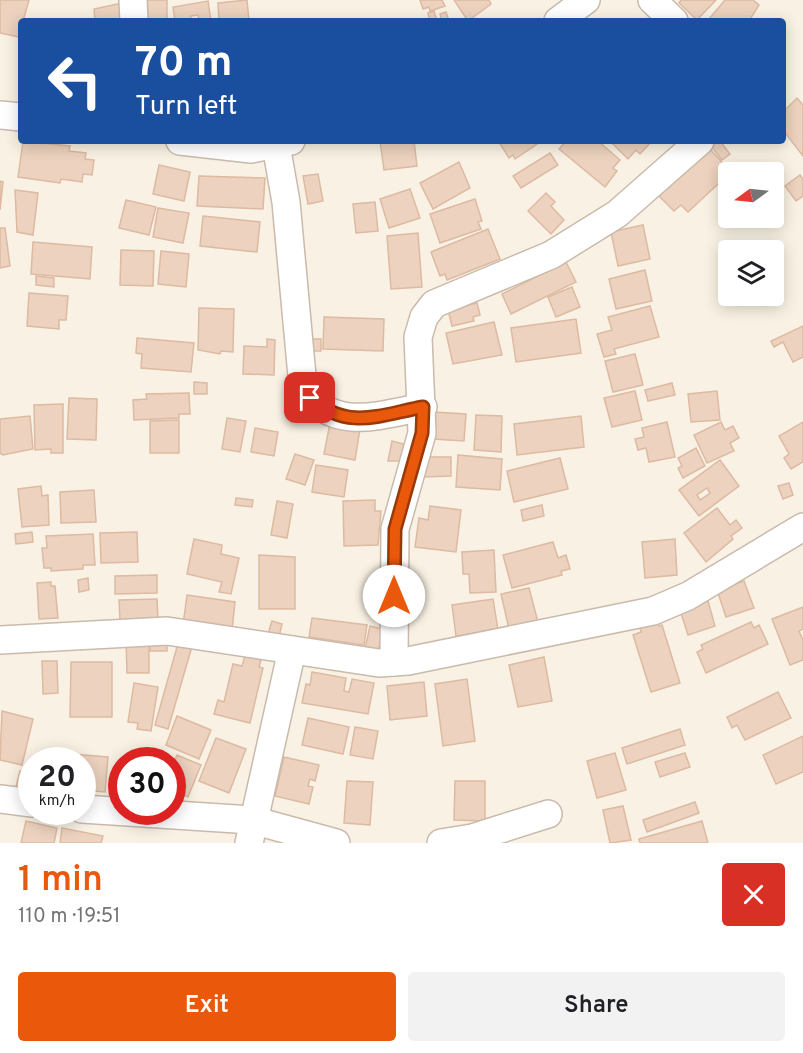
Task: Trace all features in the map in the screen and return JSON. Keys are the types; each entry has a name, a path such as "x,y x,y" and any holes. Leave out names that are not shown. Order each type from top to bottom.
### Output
{"street":[{"path":"133,0 134,18"},
{"path":"562,18 586,0"},
{"path":"652,0 671,18"},
{"path":"0,115 18,117"},
{"path":"207,144 251,149 278,144"},
{"path":"283,144 286,202 303,387 310,398 325,411 342,418 357,419 423,407"},
{"path":"394,662 395,529 422,433 423,407 418,337 424,317 434,304 551,255 616,214 697,144"},
{"path":"0,640 167,631 379,663 394,662 653,611 688,596 803,527"},
{"path":"250,832 292,650"},
{"path":"0,799 18,801"},
{"path":"96,811 336,843"},
{"path":"441,843 472,838 548,814"}],"building":[{"path":"0,0 29,0 24,18 18,18 18,37 0,33"},
{"path":"135,0 167,0 167,18 136,18"},
{"path":"247,0 249,18 219,18 218,3"},
{"path":"420,0 442,0 445,6 430,11 429,7 423,9"},
{"path":"454,0 489,0 491,4 472,18 466,18"},
{"path":"681,0 716,0 699,18 695,18 679,3"},
{"path":"725,0 753,0 759,5 751,18 710,18"},
{"path":"208,1 211,18 198,18 198,15 191,16 191,18 175,18 173,7"},
{"path":"127,2 129,18 95,18 94,9"},
{"path":"434,11 436,18 429,18 428,13"},
{"path":"446,12 448,18 441,18 440,14"},
{"path":"797,98 803,105 803,156 786,134 786,109"},
{"path":"23,144 70,146 69,151 86,153 85,159 94,160 92,175 83,174 82,182 61,179 60,183 18,177"},
{"path":"380,144 414,144 417,166 384,170"},
{"path":"500,144 537,144 515,159 513,155 509,158"},
{"path":"563,144 601,144 620,160 613,168 617,171 605,187 559,149"},
{"path":"613,144 649,144 640,154 636,150 628,159"},
{"path":"710,144 722,144 730,154 722,160"},
{"path":"709,148 722,162 718,162 718,184 688,212 681,205 674,211 659,196"},
{"path":"550,153 558,165 521,188 513,176"},
{"path":"459,162 470,188 433,209 420,183"},
{"path":"159,165 190,172 184,201 153,194"},
{"path":"318,174 323,201 308,204 303,176"},
{"path":"800,175 803,179 803,196 796,201 785,186"},
{"path":"199,176 265,178 263,209 197,206"},
{"path":"0,181 3,182 0,210"},
{"path":"410,189 420,218 389,228 380,199"},
{"path":"15,190 38,193 33,235 17,232"},
{"path":"546,193 555,202 551,206 564,220 551,234 528,211"},
{"path":"475,199 482,221 478,222 481,229 440,243 430,214"},
{"path":"126,200 156,207 149,235 119,228"},
{"path":"375,202 378,231 356,233 353,204"},
{"path":"158,208 189,213 183,243 153,237"},
{"path":"203,216 260,222 257,252 200,246"},
{"path":"643,225 650,259 618,266 611,232"},
{"path":"0,228 5,228 10,266 0,268"},
{"path":"488,229 500,259 447,280 445,274 440,276 431,252"},
{"path":"418,233 422,287 391,289 387,236"},
{"path":"33,242 92,247 90,279 31,274"},
{"path":"121,250 154,251 153,286 120,285"},
{"path":"161,251 189,254 186,287 158,284"},
{"path":"566,262 576,282 511,314 502,294"},
{"path":"645,270 652,301 616,309 609,279"},
{"path":"36,276 54,278 54,287 36,285"},
{"path":"572,287 580,307 556,317 548,297"},
{"path":"29,293 68,296 66,320 59,320 59,329 27,326"},
{"path":"477,303 480,315 473,317 474,321 452,326 448,310"},
{"path":"650,306 659,337 614,349 616,354 604,357 597,334 612,330 608,317"},
{"path":"199,308 234,309 233,352 221,351 220,354 198,350"},
{"path":"324,317 384,319 383,351 323,349"},
{"path":"576,319 581,353 516,362 511,328"},
{"path":"494,322 502,355 453,364 446,333"},
{"path":"803,326 803,357 793,362 783,342 774,347 771,341"},
{"path":"137,338 194,343 191,372 141,368 142,354 136,353"},
{"path":"267,339 275,340 274,375 243,374 244,346 267,347"},
{"path":"302,339 321,339 321,351 302,351"},
{"path":"635,354 643,385 613,392 605,361"},
{"path":"194,382 207,383 207,394 194,394"},
{"path":"672,383 675,395 648,401 645,390"},
{"path":"635,391 642,420 612,427 604,398"},
{"path":"717,391 720,420 691,422 688,394"},
{"path":"189,393 190,414 179,414 179,418 134,420 133,400 147,399 146,394"},
{"path":"69,398 97,399 96,440 67,439"},
{"path":"63,404 63,453 51,453 51,449 35,450 34,405"},
{"path":"434,412 466,414 464,441 433,439"},
{"path":"476,415 502,416 501,452 474,450"},
{"path":"30,416 33,449 3,455 0,453 0,419"},
{"path":"581,416 584,447 517,455 514,424"},
{"path":"227,418 246,421 240,452 222,449"},
{"path":"179,420 179,453 150,453 150,421"},
{"path":"667,422 675,457 649,462 646,448 638,450 635,439 644,437 642,428"},
{"path":"721,422 725,430 733,426 739,438 730,443 734,451 707,463 694,435"},
{"path":"803,422 803,462 791,469 784,458 789,454 779,436"},
{"path":"330,423 360,429 355,460 324,454"},
{"path":"255,428 278,432 274,456 251,452"},
{"path":"392,441 407,445 402,461 388,461"},
{"path":"696,448 705,466 683,478 678,468 682,466 678,458"},
{"path":"295,454 314,460 305,485 286,479"},
{"path":"458,455 502,459 500,490 456,487"},
{"path":"423,457 451,457 451,476 423,477"},
{"path":"560,458 568,489 514,502 507,471"},
{"path":"720,460 739,486 699,516 679,490","holes":["707,488 710,493 700,500 697,495"]},
{"path":"316,465 348,470 344,497 312,492"},
{"path":"789,483 793,495 783,499 778,486"},
{"path":"41,486 42,496 48,495 49,525 22,527 18,489"},
{"path":"94,490 96,522 61,523 60,492"},
{"path":"236,498 253,500 252,507 235,505"},
{"path":"375,500 375,511 381,511 378,545 344,546 343,501"},
{"path":"277,501 293,504 287,538 271,535"},
{"path":"542,505 544,516 523,521 521,510"},
{"path":"430,506 461,510 456,552 415,547 419,518 428,520"},
{"path":"717,508 730,525 736,520 742,528 731,536 733,539 706,562 684,533"},
{"path":"32,532 33,542 16,544 15,534"},
{"path":"137,532 138,562 101,563 100,533"},
{"path":"93,534 95,565 83,565 83,569 51,571 51,568 44,568 42,548 47,548 46,536"},
{"path":"194,539 222,545 221,554 239,558 231,594 219,592 222,582 187,574"},
{"path":"675,539 677,575 645,578 642,542"},
{"path":"553,542 558,558 566,555 570,569 561,571 562,575 512,588 503,555"},
{"path":"494,550 496,592 470,593 469,574 463,574 462,552"},
{"path":"259,555 295,557 295,609 259,609"},
{"path":"157,575 157,593 115,594 115,576"},
{"path":"88,578 89,590 79,592 78,580"},
{"path":"744,581 754,608 726,617 717,590"},
{"path":"51,582 51,586 55,586 58,618 39,619 37,583"},
{"path":"529,588 538,622 509,629 501,594"},
{"path":"187,595 235,602 232,631 183,625"},
{"path":"157,599 158,619 120,621 119,600"},
{"path":"493,599 498,630 456,636 452,605"},
{"path":"708,601 715,626 688,635 680,610"},
{"path":"803,607 803,629 799,631 803,640 803,660 790,665 772,619"},
{"path":"312,618 367,625 364,645 309,637"},
{"path":"272,621 282,624 279,637 268,634"},
{"path":"751,622 754,628 759,625 768,644 706,673 697,652 703,649 701,645"},
{"path":"658,623 659,626 662,625 680,683 651,692 633,635 641,632 640,628"},
{"path":"370,626 383,629 378,652 365,649"},
{"path":"150,639 167,639 167,651 150,651"},
{"path":"126,640 149,640 149,673 127,673"},
{"path":"179,640 193,643 168,729 155,725"},
{"path":"245,656 261,660 259,667 263,668 250,723 214,714 218,700 224,702 233,664 242,666"},
{"path":"544,657 552,701 518,707 509,665"},
{"path":"42,661 57,661 58,693 43,694"},
{"path":"71,662 112,662 112,717 70,717"},
{"path":"312,672 346,678 344,691 349,692 352,679 374,683 368,714 302,703 306,684 310,685"},
{"path":"467,679 475,741 443,746 435,684"},
{"path":"424,682 427,716 390,720 387,686"},
{"path":"134,683 158,687 151,731 137,729 138,723 128,722"},
{"path":"778,692 791,718 745,740 737,725 732,728 727,717"},
{"path":"2,711 33,719 26,747 18,747 18,764 0,760"},
{"path":"177,716 211,730 199,759 186,753 186,747 166,745"},
{"path":"308,718 349,727 343,754 302,745"},
{"path":"355,727 378,731 373,759 350,755"},
{"path":"680,729 685,745 627,764 622,748"},
{"path":"803,736 803,772 776,784 763,755"},
{"path":"216,738 246,749 229,793 199,781"},
{"path":"615,753 626,790 597,798 587,761"},
{"path":"685,753 690,767 660,777 655,762"},
{"path":"96,756 108,757 105,792 96,791"},
{"path":"284,757 319,765 315,781 310,779 308,786 313,787 309,804 275,796"},
{"path":"186,759 201,765 188,797 186,796"},
{"path":"347,781 373,782 370,825 344,823"},
{"path":"455,781 485,781 485,821 454,820"},
{"path":"695,802 699,813 647,832 643,820"},
{"path":"623,806 631,840 610,843 603,810"},
{"path":"702,821 708,843 640,843 639,839"},
{"path":"25,825 57,828 54,843 21,843"},
{"path":"62,828 103,836 101,843 60,843"}],"route":[{"path":"310,398 325,411 342,418 357,419 423,407 422,433 395,529 394,596"}]}
